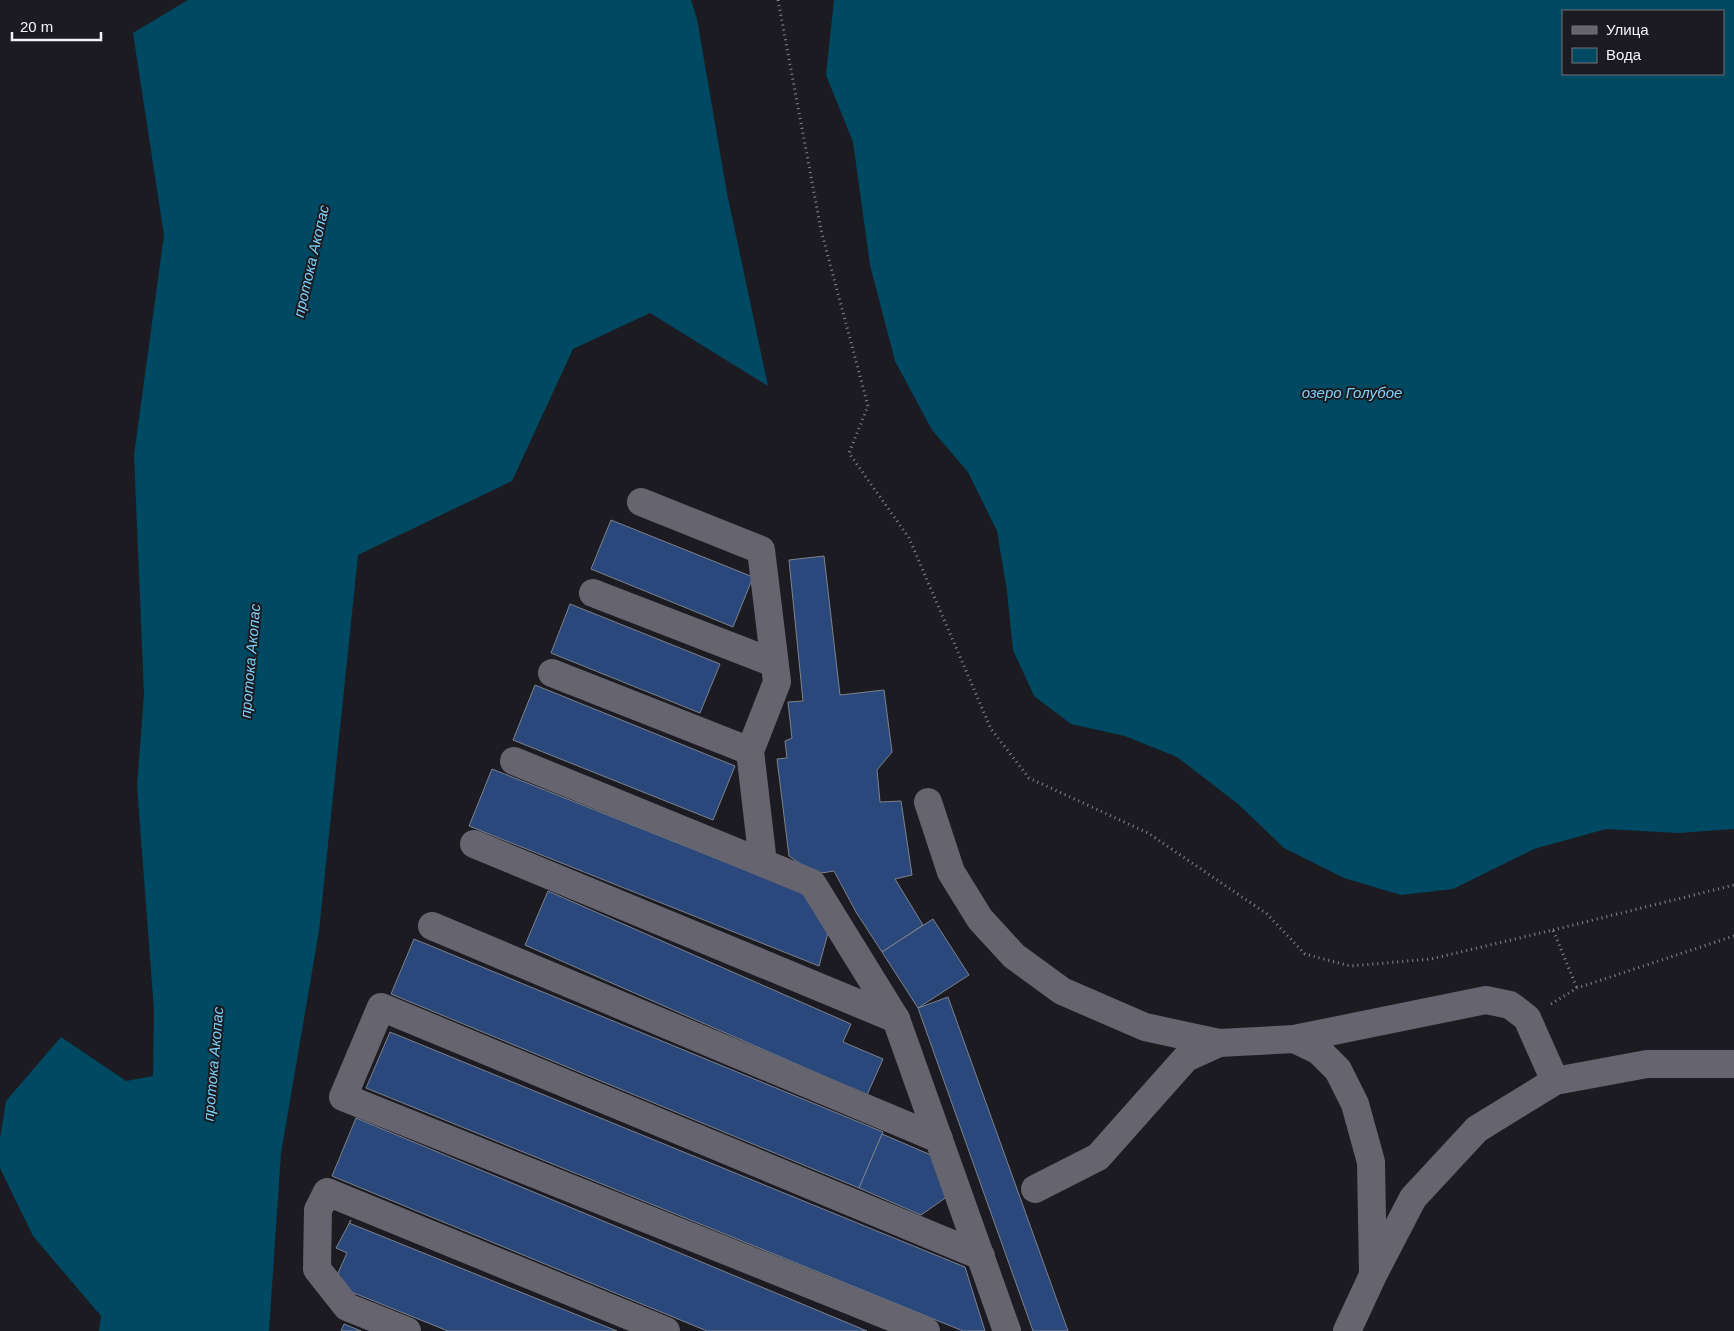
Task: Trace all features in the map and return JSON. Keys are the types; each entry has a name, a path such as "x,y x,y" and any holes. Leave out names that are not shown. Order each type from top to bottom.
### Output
{"street":[{"path":"641,502 761,550 776,682 750,751 763,863"},
{"path":"593,593 774,663"},
{"path":"552,673 750,751"},
{"path":"514,761 812,883 896,1019 1007,1331"},
{"path":"928,802 951,872 980,919 1014,956 1062,991 1144,1027 1219,1043 1294,1039 1486,1000 1510,1005 1527,1018 1555,1081"},
{"path":"474,844 896,1019"},
{"path":"432,926 939,1139"},
{"path":"926,1331 343,1097 381,1007 981,1256"},
{"path":"1294,1039 1319,1051 1338,1070 1355,1104 1371,1162 1373,1275"},
{"path":"1035,1189 1098,1156 1186,1058 1219,1043"},
{"path":"1347,1331 1373,1275 1413,1198 1477,1129 1555,1081 1648,1064 1734,1064"},
{"path":"407,1331 347,1307 317,1269 318,1210 327,1192 666,1331"}],"path":[{"path":"778,0 821,230 868,406 849,453 908,538 991,728 1030,778 1148,833 1267,914 1305,954 1350,966 1431,959 1734,885"},
{"path":"1553,930 1577,988"},
{"path":"1527,1018 1577,988 1734,936"}],"water":[{"name":"протока Акопас","path":"188,0 691,0 697,19 727,193 768,386 650,313 573,349 512,481 358,555 319,931 281,1153 269,1331 99,1331 101,1316 33,1236 0,1168 0,1139 6,1101 61,1037 126,1081 153,1076 154,1010 137,786 144,694 134,455 164,235 133,33"},
{"name":"озеро Голубое","path":"834,0 1734,0 1734,829 1678,833 1606,829 1534,849 1453,889 1401,895 1344,878 1284,848 1238,804 1177,757 1125,736 1071,724 1034,696 1013,650 1007,591 997,531 968,472 932,430 895,361 870,265 853,142 826,75"}],"building":[{"path":"611,520 753,577 733,627 591,569"},
{"path":"824,556 840,695 884,690 892,752 877,770 880,802 901,801 912,875 895,879 923,925 882,952 856,912 834,871 815,874 789,856 777,759 787,758 785,741 792,738 788,702 803,701 789,560"},
{"path":"570,604 720,664 700,713 551,653"},
{"path":"535,685 735,766 713,820 513,740"},
{"path":"492,769 808,895 828,933 819,966 469,826"},
{"path":"548,891 851,1024 843,1042 883,1059 867,1095 525,945"},
{"path":"933,919 969,975 918,1008 882,952"},
{"path":"414,939 883,1132 859,1188 391,994"},
{"path":"948,997 1068,1331 1033,1331 918,1008"},
{"path":"390,1032 965,1267 985,1331 963,1331 366,1088"},
{"path":"356,1118 867,1331 707,1331 332,1176"},
{"path":"882,1134 931,1155 948,1196 921,1215 859,1188"},
{"path":"349,1223 617,1331 448,1331 344,1289 338,1273 347,1253 336,1248"},
{"path":"344,1324 361,1331 341,1331"}]}
